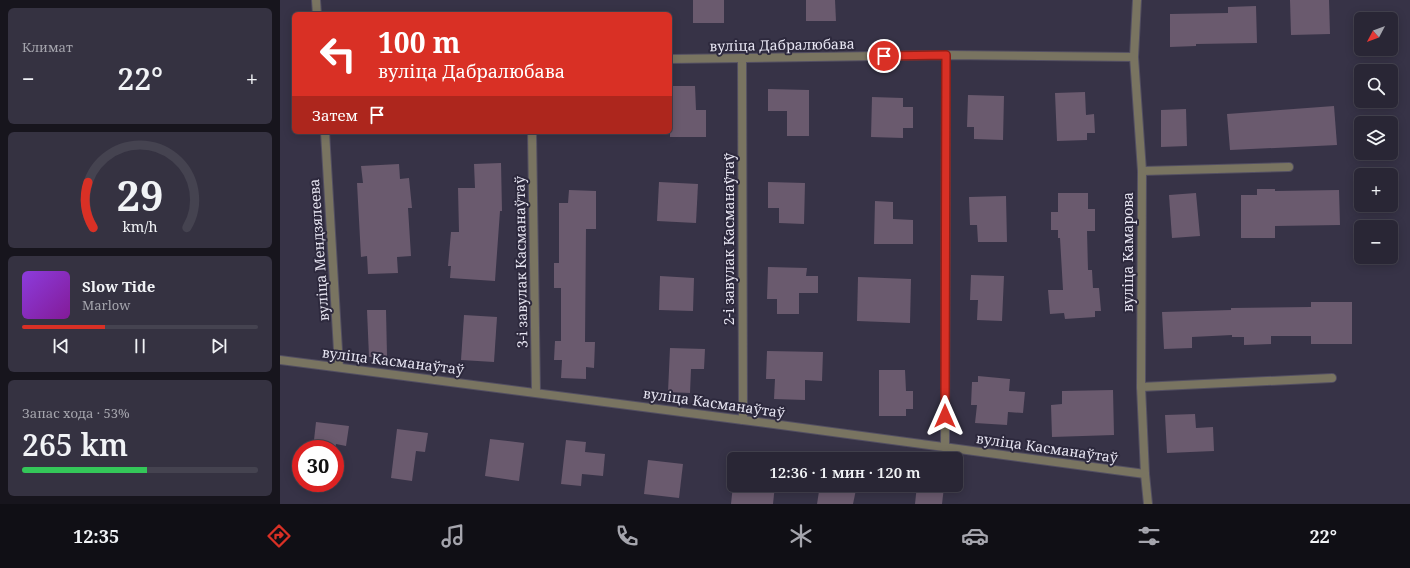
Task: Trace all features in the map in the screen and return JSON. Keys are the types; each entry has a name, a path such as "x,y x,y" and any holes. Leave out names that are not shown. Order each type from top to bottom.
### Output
{"street":[{"path":"316,0 317,12"},
{"name":"вуліца Камарова","path":"1137,0 1134,57 1142,171 1141,388 1148,504"},
{"path":"944,447 946,55"},
{"name":"вуліца Дабралюбава","path":"672,59 946,55 1134,57"},
{"name":"2-і завулак Касманаўтаў","path":"742,58 743,420"},
{"name":"вуліца Мендзялеева","path":"325,134 339,367"},
{"name":"3-і завулак Касманаўтаў","path":"532,134 536,392"},
{"path":"1142,171 1289,167"},
{"name":"вуліца Касманаўтаў","path":"280,360 536,392 1145,474"},
{"path":"1141,388 1332,378"}],"building":[{"path":"693,0 724,0 724,23 693,23"},
{"path":"806,0 835,0 836,21 806,21"},
{"path":"1290,0 1329,0 1330,34 1291,35"},
{"path":"1256,6 1257,43 1196,44 1196,46 1170,47 1170,14 1228,13 1228,7"},
{"path":"672,86 695,86 696,110 706,110 706,137 670,137 670,134 672,134"},
{"path":"768,89 809,90 809,136 787,136 787,111 768,111"},
{"path":"1085,92 1086,115 1094,114 1095,133 1087,133 1087,140 1057,141 1055,93"},
{"path":"968,95 1004,96 1003,140 974,139 974,127 967,127"},
{"path":"872,97 903,98 903,107 913,107 913,128 903,128 903,138 871,137"},
{"path":"1334,106 1337,145 1230,150 1227,114"},
{"path":"1186,109 1187,146 1161,147 1161,110"},
{"path":"501,163 502,211 500,211 495,281 450,278 451,266 448,266 451,232 459,232 458,188 475,188 474,164"},
{"path":"399,164 400,179 409,178 412,208 408,208 411,256 397,257 398,273 368,274 367,256 361,257 357,183 363,183 361,166"},
{"path":"659,182 698,184 696,223 657,221"},
{"path":"768,182 805,183 804,224 779,223 779,208 768,208"},
{"path":"1257,189 1275,189 1275,191 1339,190 1340,225 1275,226 1275,238 1241,238 1241,195 1257,195"},
{"path":"569,190 596,191 596,229 586,229 585,342 595,342 594,368 586,367 586,379 561,378 562,360 554,360 555,341 561,341 561,288 554,288 554,263 559,263 559,203 568,203"},
{"path":"1058,193 1088,193 1088,209 1095,209 1095,231 1087,231 1088,270 1092,270 1093,288 1099,288 1101,311 1095,311 1095,317 1065,319 1064,313 1050,314 1048,290 1063,290 1060,238 1058,238 1058,230 1051,230 1051,212 1058,212"},
{"path":"1196,193 1200,236 1172,238 1169,195"},
{"path":"1006,196 1007,242 978,242 977,225 970,225 969,197"},
{"path":"875,201 893,202 893,219 913,220 913,244 874,244"},
{"path":"768,267 807,268 806,276 818,276 818,293 799,293 799,314 777,314 777,299 767,299"},
{"path":"971,275 1004,276 1002,321 977,320 978,300 970,300"},
{"path":"660,276 694,278 693,311 659,310"},
{"path":"858,277 911,279 910,323 857,321"},
{"path":"1311,302 1352,302 1352,344 1311,344 1311,336 1271,336 1271,344 1244,345 1244,337 1232,337 1232,335 1192,337 1192,348 1164,349 1162,312 1231,310 1231,308 1311,307"},
{"path":"367,310 386,310 387,356 369,357"},
{"path":"464,315 497,317 494,362 461,360"},
{"path":"670,348 705,349 704,369 691,369 690,393 668,392"},
{"path":"767,351 823,352 822,381 805,380 805,400 774,399 775,379 766,379"},
{"path":"879,370 905,370 906,391 913,391 913,409 906,409 906,416 879,416"},
{"path":"978,376 1010,379 1009,391 1025,392 1023,413 1008,412 1007,425 975,423 977,405 971,405 972,382 978,382"},
{"path":"1113,390 1114,435 1052,437 1051,405 1062,404 1062,391"},
{"path":"1195,414 1196,428 1213,427 1214,451 1167,453 1165,415"},
{"path":"316,422 349,426 346,446 344,446 344,440 314,440"},
{"path":"397,429 428,433 425,452 416,451 412,481 391,478"},
{"path":"490,439 524,443 519,481 485,476"},
{"path":"566,440 586,442 585,452 605,454 603,476 582,474 581,486 561,484"},
{"path":"648,460 683,464 679,498 644,494"},
{"path":"732,492 774,492 773,504 731,504"},
{"path":"819,492 856,492 853,504 817,504"},
{"path":"916,492 943,492 942,504 915,504"}],"route":[{"path":"884,56 946,55 945,416"}]}
